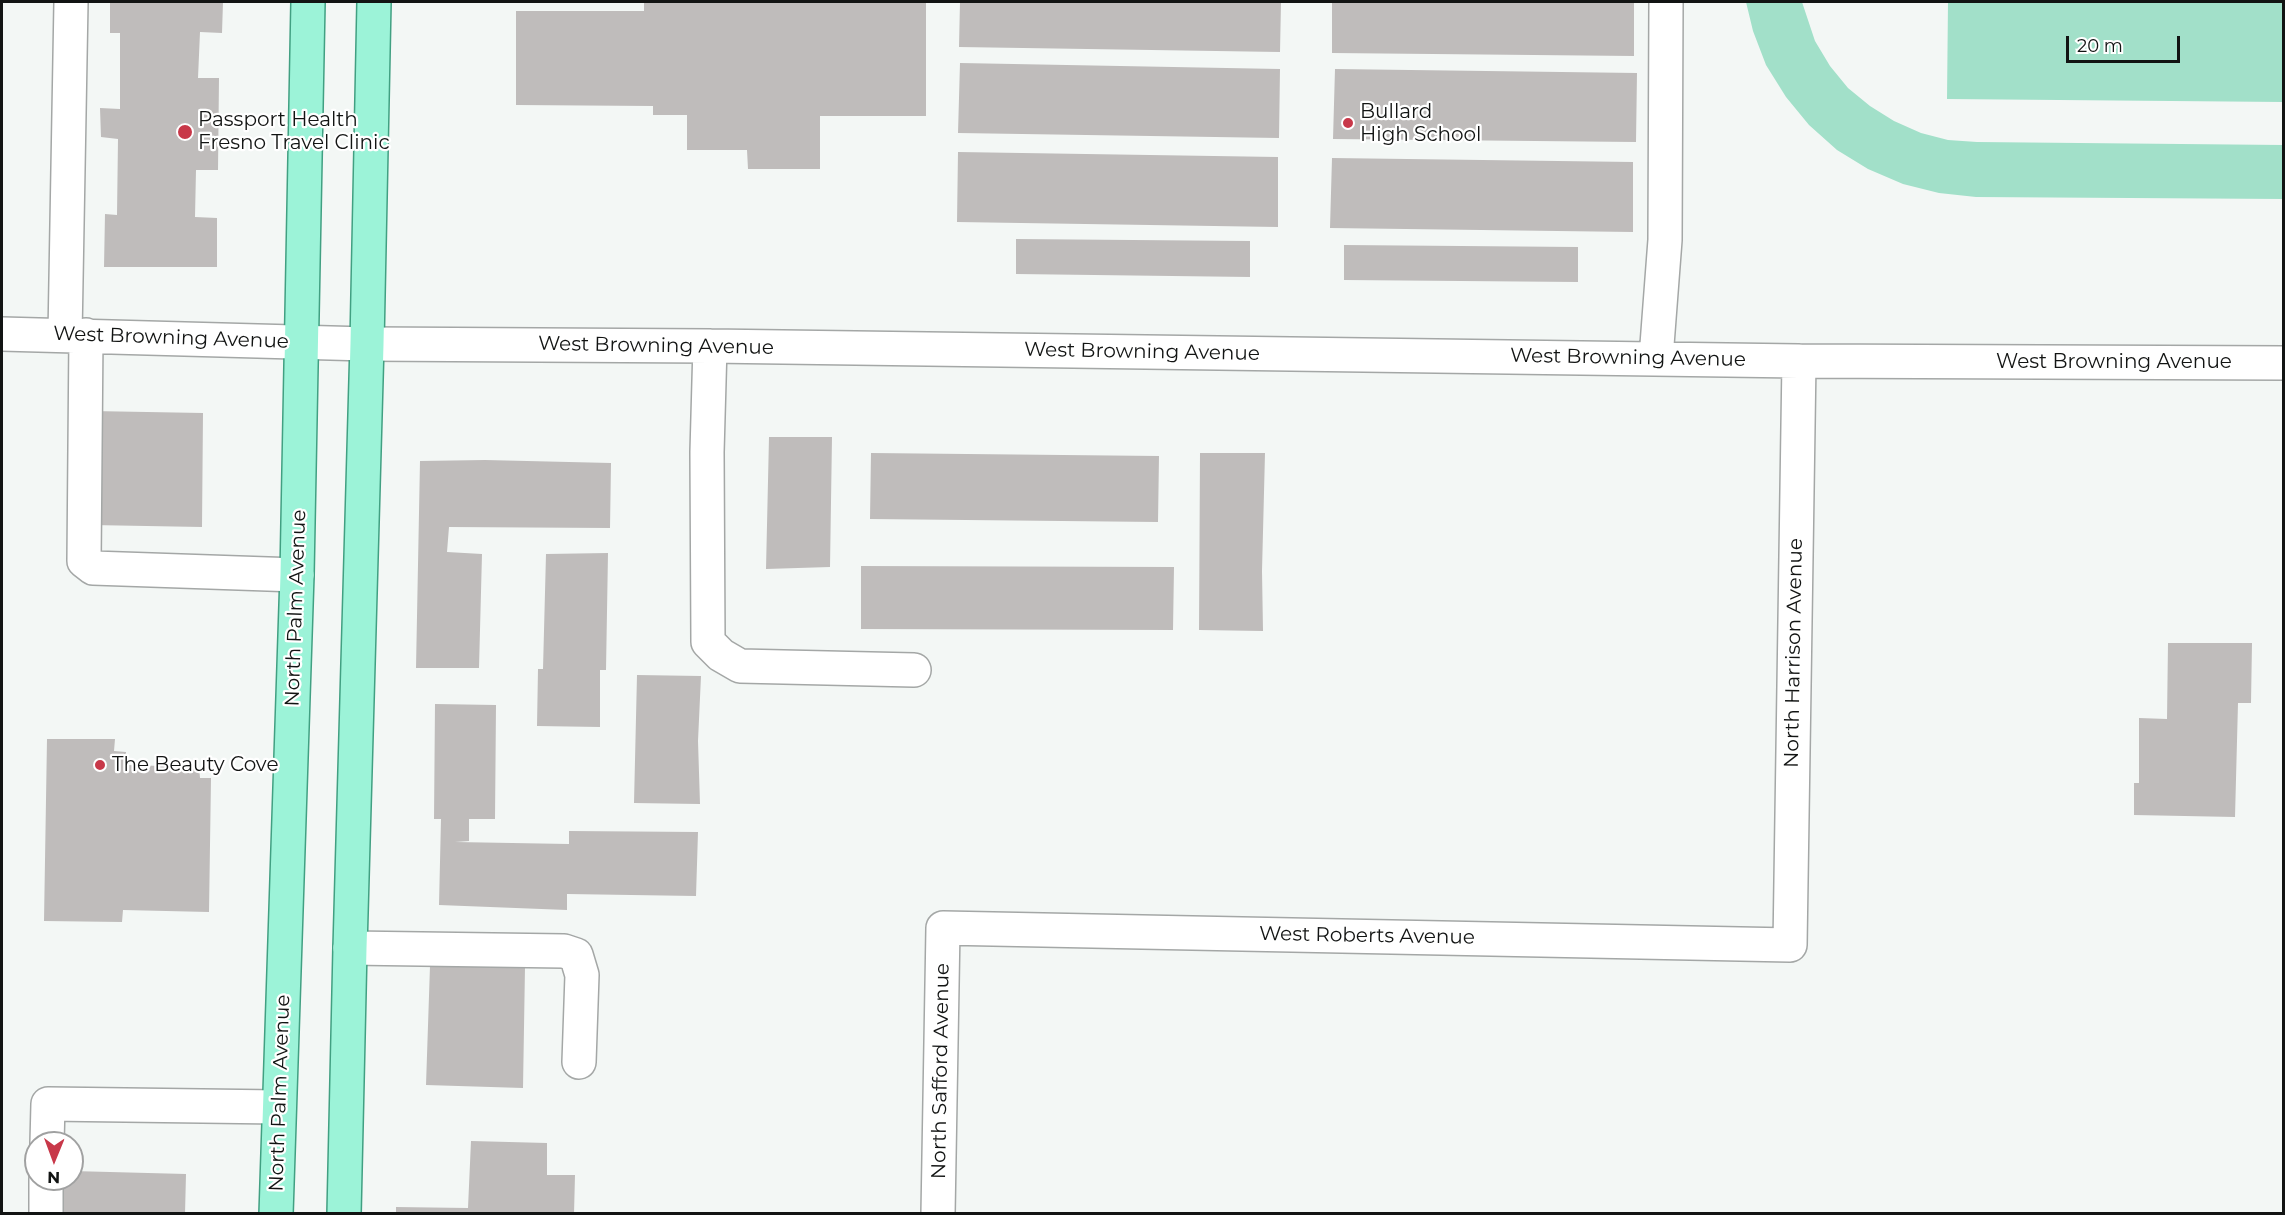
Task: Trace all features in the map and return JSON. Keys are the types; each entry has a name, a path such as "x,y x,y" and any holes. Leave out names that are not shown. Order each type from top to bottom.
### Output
{"main road":[{"name":"North Palm Avenue","path":"276,1214 297,575 308,2"},
{"path":"344,1214 374,2"}],"street":[{"path":"71,2 75,335 84,561 93,568 297,575"},
{"path":"1656,358 1665,240 1666,2"},
{"name":"West Browning Avenue","path":"2,334 367,344 710,346 1798,361 2283,363"},
{"path":"710,346 707,452 708,642 721,655 740,666 914,670"},
{"name":"North Harrison Avenue","path":"1790,945 1798,361"},
{"name":"West Roberts Avenue","path":"943,928 1790,945"},
{"name":"North Safford Avenue","path":"938,1214 943,928"},
{"path":"350,948 564,951 576,955 582,975 579,1062"},
{"path":"47,1131 48,1104 279,1107"},
{"path":"45,1214 46,1191"}],"green space":[{"path":"1746,2 1802,2 1815,41 1830,66 1848,88 1870,106 1894,121 1921,133 1948,140 1977,142 2283,145 2283,199 1976,197 1939,193 1903,184 1868,169 1837,150 1809,125 1786,97 1766,65 1753,31"},
{"path":"1948,2 2283,2 2283,102 1947,99"}],"building":[{"path":"110,2 223,2 222,33 200,32 198,78 219,78 218,170 196,170 195,217 217,218 217,267 104,267 105,214 117,215 118,139 101,137 100,108 120,109 120,33 110,33"},
{"path":"644,2 926,2 926,116 820,116 820,169 748,169 747,150 687,150 687,115 653,115 653,106 516,105 516,11 644,11"},
{"path":"960,2 1281,2 1280,52 959,47"},
{"path":"1332,2 1634,2 1634,56 1332,53"},
{"path":"960,63 1280,69 1279,138 958,133"},
{"path":"1335,69 1637,73 1636,142 1333,139"},
{"path":"958,152 1278,157 1278,227 957,222"},
{"path":"1332,158 1633,162 1633,232 1330,228"},
{"path":"1016,239 1250,241 1250,277 1016,274"},
{"path":"1344,245 1578,247 1578,282 1344,280"},
{"path":"91,411 203,413 202,527 91,525"},
{"path":"769,437 832,437 830,567 766,569"},
{"path":"871,453 1159,456 1158,522 870,519"},
{"path":"1200,453 1265,453 1263,631 1199,630"},
{"path":"420,461 611,463 610,528 449,527 447,552 482,554 479,668 416,668"},
{"path":"608,553 606,670 600,670 600,727 537,726 538,669 543,669 546,554"},
{"path":"861,566 1174,567 1173,630 861,629"},
{"path":"2168,643 2252,643 2251,703 2238,703 2235,817 2134,815 2134,783 2139,783 2139,718 2167,719"},
{"path":"637,675 701,676 698,741 700,804 634,803"},
{"path":"435,704 496,705 495,819 469,819 469,841 455,842 569,844 569,831 698,832 696,896 567,894 567,910 439,905 441,819 434,819"},
{"path":"47,739 115,739 114,751 126,752 126,765 199,767 200,778 211,778 209,912 123,910 122,922 44,921"},
{"path":"430,966 525,967 523,1088 426,1085"},
{"path":"471,1141 547,1143 547,1175 575,1175 574,1214 396,1214 396,1207 468,1208"},
{"path":"84,1171 186,1174 185,1214 54,1214 55,1191 84,1191"}],"place":[{"name":"Bullard High School","path":"1348,123"},
{"name":"Passport Health Fresno Travel Clinic","path":"185,132"},
{"name":"The Beauty Cove","path":"100,765"}]}
